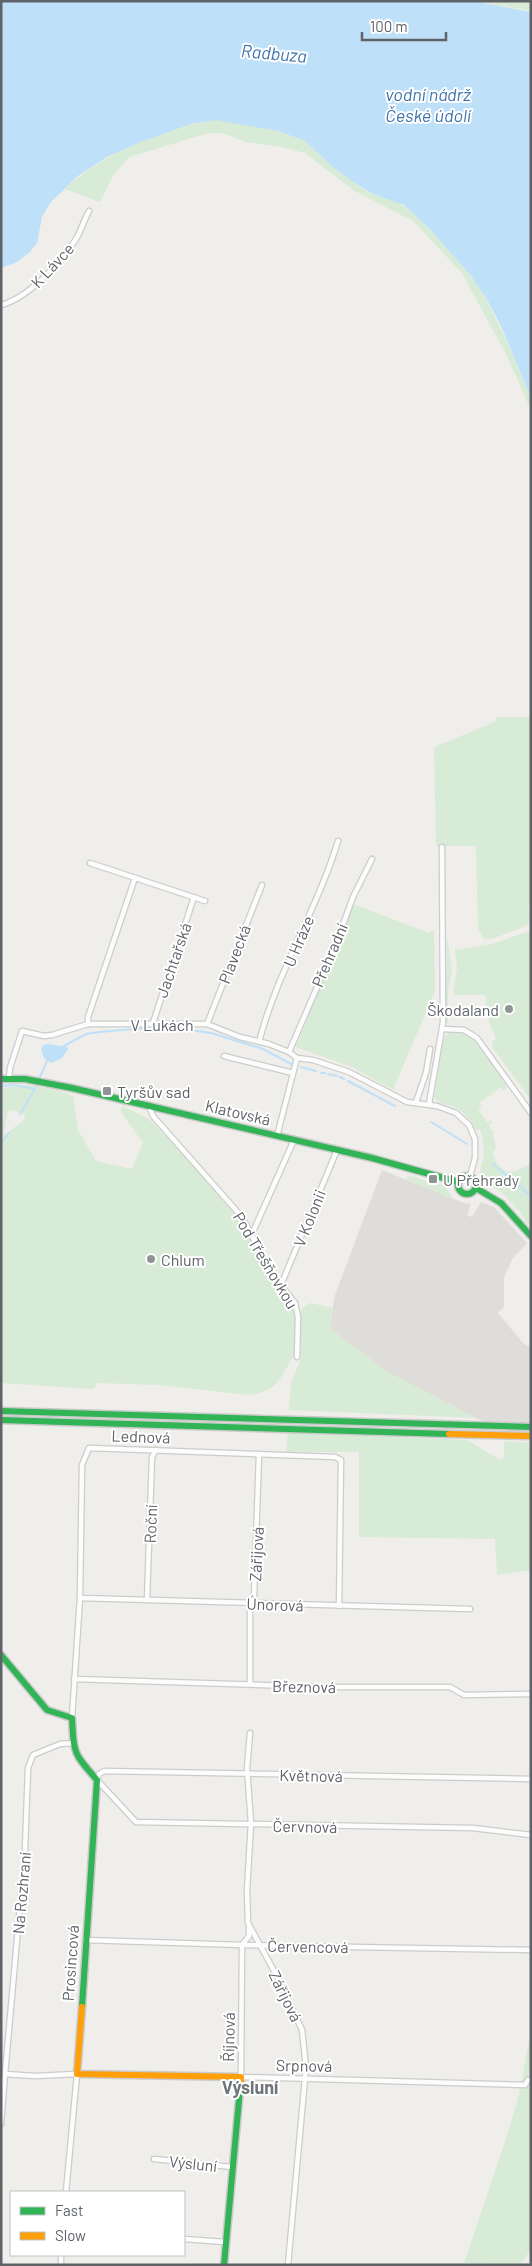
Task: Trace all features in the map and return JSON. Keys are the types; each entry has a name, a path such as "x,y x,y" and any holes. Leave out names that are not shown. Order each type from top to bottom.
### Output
{"main road":[{"name":"Klatovská","path":"1,1079 9,1078 39,1082 149,1106 404,1166 458,1182"},
{"path":"463,1176 470,1176 475,1180 476,1188 472,1193 464,1194 459,1190 458,1182 463,1176"},
{"path":"476,1188 501,1203 531,1236"},
{"path":"1,1411 531,1427"},
{"path":"1,1420 531,1436"},
{"path":"1,1655 47,1710 72,1718"},
{"name":"Lednová","path":"72,1718 73,1743"},
{"path":"73,1743 77,1757 97,1780"},
{"name":"Prosincová","path":"77,2074 97,1780"},
{"name":"Srpnová","path":"77,2074 241,2077"},
{"name":"Říjnová","path":"224,2265 241,2077"}],"street":[{"name":"K Lávce","path":"1,305 18,300 58,261 76,239 89,211"},
{"name":"U Hráze","path":"259,1042 271,1006 326,875 338,841"},
{"path":"430,1104 442,1029 442,847"},
{"name":"Přehradní","path":"289,1052 337,941 353,897 372,859"},
{"path":"90,863 205,901"},
{"path":"88,1024 88,1018 135,878"},
{"name":"Plavecká","path":"207,1024 262,885"},
{"name":"Jachtařská","path":"152,1022 194,897"},
{"name":"V Lukách","path":"9,1078 10,1068 22,1031 52,1035 88,1024 152,1022 207,1024 289,1052 298,1058 313,1060 349,1072 407,1102 430,1104 454,1111 471,1128 475,1139 476,1151 470,1176"},
{"path":"442,1029 464,1030 477,1038 531,1113"},
{"path":"416,1102 426,1073 430,1049"},
{"path":"224,1056 293,1073"},
{"path":"277,1136 298,1058"},
{"name":"Pod Třešňovkou","path":"149,1106 153,1116 229,1200 252,1234 272,1274 295,1303 298,1316 297,1357"},
{"path":"252,1234 294,1140"},
{"name":"V Kolonii","path":"281,1285 337,1150"},
{"name":"Lednová","path":"72,1718 80,1598 82,1465 89,1448 335,1457 341,1460 339,1606"},
{"name":"Roční","path":"147,1600 152,1457 156,1450"},
{"name":"Zářijová","path":"250,1684 250,1610 258,1506 259,1454"},
{"name":"Únorová","path":"80,1598 470,1609"},
{"name":"Březnová","path":"74,1679 450,1687 464,1695 531,1694"},
{"name":"Zářijová","path":"250,1733 247,1768 249,1774 250,1825 247,1890 248,1923 283,1988 302,2030 306,2068 288,2265"},
{"name":"Na Rozhraní","path":"1,2124 26,1850 28,1768 33,1755 60,1744 73,1743"},
{"name":"Květnová","path":"97,1780 98,1774 104,1771 531,1779"},
{"name":"Červnová","path":"97,1780 136,1822 473,1828 531,1835"},
{"name":"Říjnová","path":"241,2077 242,1945 248,1936 248,1923"},
{"name":"Červencová","path":"85,1940 531,1950"},
{"path":"5,2074 35,2076 77,2074"},
{"name":"Prosincová","path":"66,2191 77,2074"},
{"name":"Srpnová","path":"241,2077 525,2085 528,2080"},
{"name":"Výsluní","path":"154,2159 232,2167"},
{"path":"185,2239 225,2242"}],"shaded area":[{"path":"382,1170 464,1203 471,1204 467,1215 472,1217 481,1202 494,1207 527,1243 513,1258 504,1277 504,1307 498,1313 524,1344 531,1348 531,1431 504,1431 476,1418 389,1373 330,1329 334,1298"}],"green space":[{"path":"475,1 531,1 531,11"},
{"path":"217,119 279,131 302,139 317,150 334,168 368,192 397,202 414,213 439,238 481,289 509,346 531,398 531,410 506,354 462,273 413,221 353,190 305,153 246,142 222,133 208,133 130,157 114,174 100,202 65,189 116,153 156,135"},
{"path":"496,717 531,717 531,903 529,904 530,920 526,926 492,939 484,939 478,929 476,846 436,846 434,747 495,722"},
{"path":"353,904 429,933 434,930 435,991 393,1090 352,1067 296,1047"},
{"name":"Škodaland","path":"531,930 531,1100 492,1047 492,1042 496,1038 489,1023 485,995 453,995 457,968 455,950 493,944"},
{"path":"447,936 452,970 448,991 448,1024 445,1020"},
{"path":"449,1032 459,1032 476,1042 490,1058 506,1084 507,1088 503,1091 501,1087 491,1094 494,1098 490,1095 479,1103 482,1107 478,1109 487,1122 491,1120 492,1122 489,1124 492,1131 496,1131 493,1133 496,1148 493,1153 503,1170 519,1170 531,1162 531,1230 520,1212 503,1194 481,1179 480,1171 484,1152 480,1129 476,1131 463,1113 434,1097 443,1040"},
{"path":"28,1085 59,1091 73,1096 78,1130 96,1161 132,1169 143,1143 121,1112 122,1106 149,1119 185,1155 247,1230 271,1278 292,1303 296,1313 296,1347 294,1355 273,1387 260,1393 248,1395 159,1385 96,1383 95,1388 92,1389 1,1383 1,1088","holes":["8,1110 21,1112 25,1116 24,1120 6,1134 4,1132"]},
{"path":"413,1176 430,1183 431,1181 445,1186 453,1199 406,1179"},
{"path":"310,1303 333,1308 330,1329 389,1373 476,1418 289,1410 291,1383 301,1358 301,1309"},
{"path":"288,1433 467,1440 500,1460 504,1458 504,1441 531,1443 531,1570 497,1575 495,1539 359,1537 359,1452 286,1452"},
{"path":"531,2031 531,2249 520,2265 464,2263 508,2133 519,2094"}],"water":[{"name":"vodní nádrž České údolí","path":"1,1 473,1 531,12 531,398 501,326 485,296 471,276 431,230 404,205 373,194 334,168 305,141 279,131 215,120 191,124 138,143 107,157 78,176 51,202 42,217 37,243 30,252 17,262 1,268"},
{"path":"43,1045 67,1047 68,1049 62,1058 51,1063 44,1058 41,1049"}],"waterway":[{"path":"62,1047 86,1034 146,1028 177,1028 211,1033 263,1049 291,1064"},
{"path":"39,1079 47,1061"},
{"path":"301,1067 316,1071"},
{"path":"328,1074 337,1076"},
{"path":"340,1077 344,1079"},
{"path":"348,1081 395,1106"},
{"path":"20,1114 38,1084"},
{"path":"1,1086 15,1085 35,1089"},
{"path":"431,1122 467,1144"},
{"path":"1,1143 9,1133"},
{"path":"493,1164 531,1196"}],"traffic: fast":[{"path":"1,1079 25,1079 72,1088 372,1158 458,1182"},
{"path":"463,1176 471,1176 476,1181 476,1185 474,1192 463,1194 458,1189 458,1181 463,1176"},
{"path":"476,1188 501,1203 531,1236"},
{"path":"1,1411 531,1427"},
{"path":"1,1420 449,1434"},
{"path":"1,1655 47,1710 72,1718 76,1752 83,1764 97,1780 82,2007"},
{"path":"224,2265 240,2089"}],"traffic: slow":[{"path":"449,1434 531,1436"},
{"path":"82,2007 77,2074 241,2077 240,2089"}],"place":[{"name":"Škodaland","path":"509,1009"},
{"name":"Tyršův sad","path":"107,1091"},
{"name":"U Přehrady","path":"433,1179"},
{"name":"Chlum","path":"151,1259"}],"district":[{"name":"Výsluní","path":"250,2087"}],"water label":[{"name":"Radbuza","path":"274,53"}]}
